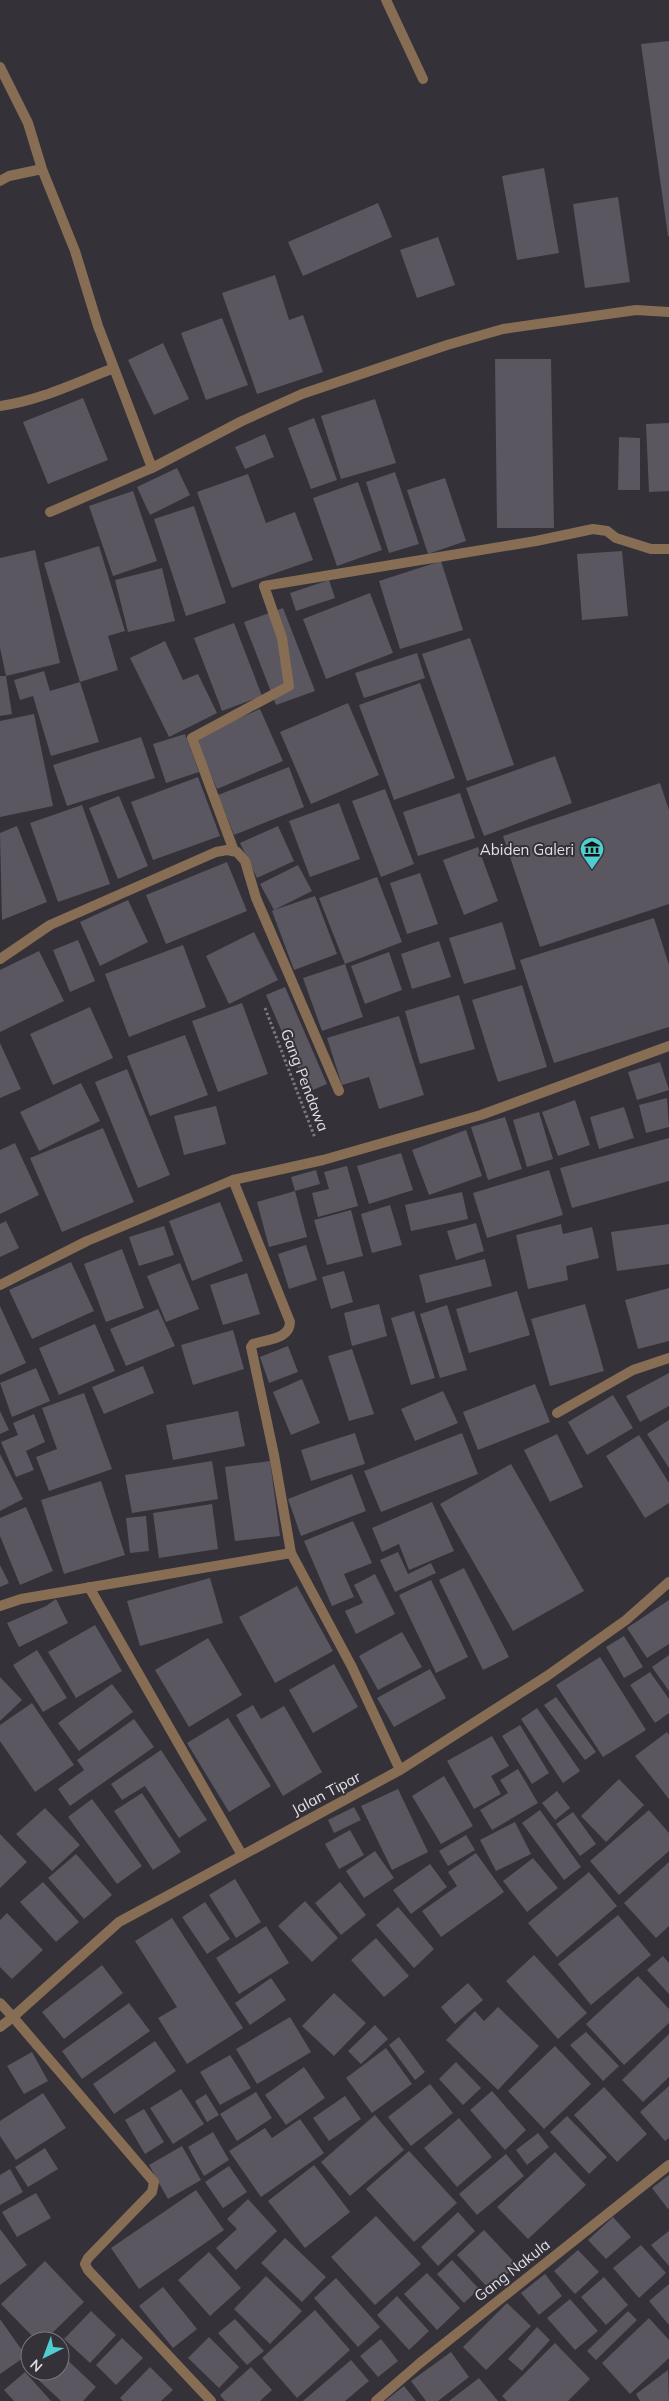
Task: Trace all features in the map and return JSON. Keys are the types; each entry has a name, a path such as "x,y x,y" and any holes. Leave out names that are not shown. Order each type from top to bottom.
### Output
{"street":[{"path":"386,0 422,79"},
{"path":"0,67 28,123 42,169 75,250 114,368 152,468"},
{"path":"0,181 9,176 42,169"},
{"path":"50,512 152,468 242,421 302,394 447,345 503,329 636,310 669,312"},
{"path":"0,406 13,405 49,393 114,368"},
{"path":"338,1091 256,898 245,861 234,851 192,738 289,686 282,638 264,586 536,541 593,529 607,531 616,538 651,549 669,549"},
{"path":"0,959 50,925 216,852 234,851"},
{"path":"0,1285 88,1240 234,1180 323,1160 481,1115 669,1046"},
{"path":"234,1180 290,1322 290,1329 287,1334 253,1344 251,1347 274,1455 291,1553 352,1667 400,1770"},
{"path":"557,1413 633,1370 669,1358"},
{"path":"0,1606 21,1599 291,1553"},
{"name":"Jalan Tipar","path":"0,2027 119,1922 400,1770 555,1670 626,1620 669,1582"},
{"path":"89,1587 242,1855"},
{"path":"0,2003 154,2182 152,2192 88,2258 85,2264 88,2270 210,2401"},
{"name":"Gang Nakula","path":"376,2401 428,2357 669,2165"}],"path":[{"name":"Gang Pendawa","path":"264,1008 323,1160"}],"building":[{"path":"669,41 669,236 668,236 641,44"},
{"path":"544,168 559,253 517,260 502,176"},
{"path":"618,197 630,282 585,288 573,204"},
{"path":"378,203 392,237 303,276 288,242"},
{"path":"438,237 455,285 417,298 400,250"},
{"path":"275,275 289,320 303,315 323,372 257,394 222,293"},
{"path":"222,318 248,385 206,400 181,333"},
{"path":"163,343 189,399 154,415 128,360"},
{"path":"495,359 551,359 554,528 497,528"},
{"path":"83,398 108,460 48,484 23,422"},
{"path":"375,399 396,463 341,479 321,416"},
{"path":"314,418 337,480 311,489 288,428"},
{"path":"669,423 669,491 649,492 646,424"},
{"path":"265,434 274,457 245,469 235,447"},
{"path":"619,437 640,438 640,490 618,490"},
{"path":"177,468 190,495 150,515 137,487"},
{"path":"395,472 419,544 389,553 366,482"},
{"path":"248,474 266,523 295,512 313,560 232,588 197,492"},
{"path":"445,478 466,541 428,554 407,490"},
{"path":"358,482 382,550 337,566 313,498"},
{"path":"133,491 157,561 113,576 89,506"},
{"path":"194,506 226,603 186,616 154,519"},
{"path":"99,546 125,631 108,636 118,670 80,682 44,563"},
{"path":"35,550 60,663 6,676 0,648 0,558"},
{"path":"622,551 628,616 582,620 577,554"},
{"path":"441,561 463,630 400,649 379,581"},
{"path":"162,568 175,621 128,632 115,580"},
{"path":"329,580 335,598 296,611 290,593"},
{"path":"370,593 393,653 326,679 303,619"},
{"path":"283,608 315,691 276,705 244,622"},
{"path":"234,623 262,696 222,711 194,638"},
{"path":"470,638 514,765 467,781 422,654"},
{"path":"165,641 183,680 198,674 217,713 169,737 130,658"},
{"path":"417,653 425,678 364,698 355,673"},
{"path":"44,671 50,691 80,682 99,742 51,756 33,696 20,700 14,680"},
{"path":"0,676 6,676 12,714 0,716"},
{"path":"420,683 455,778 394,800 359,705"},
{"path":"348,703 379,775 311,804 280,732"},
{"path":"260,709 283,761 217,789 195,737"},
{"path":"34,714 53,806 0,817 0,721"},
{"path":"185,734 199,772 166,783 153,744"},
{"path":"141,737 155,778 67,806 53,765"},
{"path":"555,756 572,803 484,836 466,788"},
{"path":"289,767 304,807 234,835 218,795"},
{"path":"198,777 220,836 153,860 131,802"},
{"name":"Abiden Galeri","path":"660,783 669,810 669,904 540,947 503,836"},
{"path":"385,789 414,864 381,877 352,801"},
{"path":"460,793 475,838 418,856 403,812"},
{"path":"119,796 148,866 118,879 89,808"},
{"path":"339,803 360,859 310,877 289,821"},
{"path":"82,805 110,884 58,902 30,823"},
{"path":"17,826 47,902 2,920 0,833"},
{"path":"278,826 294,861 257,878 240,843"},
{"path":"478,847 498,901 464,915 443,860"},
{"path":"227,862 247,911 166,944 146,895"},
{"path":"298,865 312,891 274,910 260,884"},
{"path":"420,873 438,924 407,934 390,883"},
{"path":"377,877 402,942 345,964 319,898"},
{"path":"315,896 337,954 294,970 272,911"},
{"path":"128,900 148,942 100,966 80,922"},
{"path":"654,918 669,965 669,1027 554,1063 520,960"},
{"path":"502,922 516,969 464,984 449,938"},
{"path":"254,932 278,980 229,1004 206,956"},
{"path":"78,940 95,981 70,992 53,950"},
{"path":"439,941 451,977 412,989 401,954"},
{"path":"183,945 206,1007 129,1037 105,974"},
{"path":"39,951 64,1001 0,1032 0,970"},
{"path":"389,952 402,990 365,1004 351,966"},
{"path":"345,964 363,1017 322,1031 303,978"},
{"path":"522,985 547,1067 498,1082 472,1000"},
{"path":"285,987 327,1084 308,1092 266,995"},
{"path":"459,995 475,1049 420,1064 405,1011"},
{"path":"242,1003 268,1074 218,1092 192,1021"},
{"path":"90,1007 113,1058 53,1085 30,1034"},
{"path":"399,1016 424,1095 379,1109 369,1077 342,1085 327,1038"},
{"path":"185,1035 208,1095 150,1116 127,1056"},
{"path":"0,1043 21,1089 0,1098"},
{"path":"660,1062 669,1090 637,1100 628,1072"},
{"path":"127,1069 170,1175 138,1188 95,1082"},
{"path":"81,1083 100,1121 39,1151 20,1112"},
{"path":"667,1098 669,1127 646,1133 639,1105"},
{"path":"575,1100 590,1145 558,1156 542,1112"},
{"path":"216,1106 226,1144 184,1155 174,1116"},
{"path":"624,1107 634,1138 599,1149 590,1117"},
{"path":"539,1112 553,1159 527,1167 513,1120"},
{"path":"505,1117 522,1169 488,1180 471,1127"},
{"path":"103,1128 134,1202 62,1232 30,1158"},
{"path":"466,1130 482,1176 429,1195 412,1150"},
{"path":"669,1138 669,1181 572,1208 560,1168"},
{"path":"15,1143 39,1195 0,1214 0,1150"},
{"path":"401,1153 413,1190 369,1204 357,1166"},
{"path":"347,1166 358,1206 318,1217 312,1193 329,1189 324,1172"},
{"path":"316,1170 320,1184 295,1191 291,1177"},
{"path":"549,1170 563,1215 487,1238 473,1193"},
{"path":"295,1191 307,1237 269,1247 257,1202"},
{"path":"462,1192 468,1219 411,1231 405,1205"},
{"path":"220,1202 243,1261 192,1281 169,1221"},
{"path":"390,1205 402,1245 372,1253 361,1214"},
{"path":"351,1210 363,1256 327,1265 314,1220"},
{"path":"6,1221 19,1248 0,1257 0,1224"},
{"path":"476,1223 484,1251 456,1260 447,1231"},
{"path":"561,1224 563,1234 592,1227 599,1258 566,1266 568,1280 528,1289 516,1235"},
{"path":"669,1224 669,1264 617,1271 611,1232"},
{"path":"164,1226 174,1255 139,1266 129,1237"},
{"path":"306,1245 317,1280 289,1289 278,1254"},
{"path":"122,1249 144,1308 106,1322 84,1264"},
{"path":"485,1259 492,1286 426,1303 419,1275"},
{"path":"71,1262 94,1311 32,1339 9,1290"},
{"path":"180,1263 199,1309 166,1322 147,1276"},
{"path":"344,1271 353,1302 331,1309 322,1277"},
{"path":"247,1273 260,1314 223,1325 210,1285"},
{"path":"669,1288 669,1341 638,1349 625,1300"},
{"path":"517,1291 530,1335 469,1353 456,1309"},
{"path":"379,1304 387,1336 352,1346 344,1313"},
{"path":"585,1304 604,1371 550,1386 531,1319"},
{"path":"447,1305 467,1370 440,1378 420,1314"},
{"path":"0,1306 26,1363 0,1375"},
{"path":"158,1309 175,1346 126,1366 110,1329"},
{"path":"414,1311 435,1378 411,1385 391,1318"},
{"path":"95,1324 115,1371 59,1395 39,1348"},
{"path":"233,1330 244,1369 193,1385 181,1345"},
{"path":"288,1346 298,1372 269,1383 260,1357"},
{"path":"352,1349 374,1414 349,1421 328,1356"},
{"path":"143,1366 154,1393 104,1414 92,1387"},
{"path":"36,1368 50,1401 12,1417 0,1383"},
{"path":"669,1373 669,1406 640,1422 626,1396"},
{"path":"302,1379 320,1423 291,1435 273,1392"},
{"path":"535,1384 550,1422 478,1450 463,1412"},
{"path":"443,1391 458,1423 415,1441 401,1409"},
{"path":"84,1393 112,1469 49,1491 36,1457 57,1449 42,1408"},
{"path":"613,1395 633,1428 587,1455 568,1422"},
{"path":"0,1411 9,1430 0,1434"},
{"path":"238,1411 245,1446 173,1460 166,1425"},
{"path":"34,1414 45,1442 26,1451 34,1470 16,1477 1,1442 18,1435 13,1423"},
{"path":"669,1420 669,1468 647,1434"},
{"path":"355,1433 365,1464 311,1481 301,1450"},
{"path":"462,1433 478,1474 381,1512 364,1471"},
{"path":"557,1434 583,1487 550,1502 524,1450"},
{"path":"639,1435 669,1483 669,1503 645,1518 606,1456"},
{"path":"0,1454 23,1499 0,1511"},
{"path":"212,1461 218,1499 132,1513 125,1475"},
{"path":"270,1461 280,1536 235,1541 225,1467"},
{"path":"511,1464 584,1591 513,1631 440,1504"},
{"path":"352,1474 366,1511 301,1536 288,1499"},
{"path":"101,1481 125,1555 64,1574 41,1500"},
{"path":"432,1502 454,1551 409,1570 399,1544 382,1552 372,1528"},
{"path":"212,1504 218,1549 159,1558 153,1513"},
{"path":"26,1507 53,1571 20,1585 0,1536 0,1518"},
{"path":"146,1516 149,1551 130,1553 126,1518"},
{"path":"353,1521 372,1563 344,1574 354,1597 332,1606 304,1541"},
{"path":"398,1552 408,1574 431,1563 436,1573 395,1592 380,1560"},
{"path":"0,1565 9,1583 0,1587"},
{"path":"464,1568 509,1657 483,1670 439,1580"},
{"path":"375,1574 395,1614 356,1634 345,1611 363,1603 354,1585"},
{"path":"210,1578 223,1623 140,1646 127,1601"},
{"path":"431,1580 468,1657 436,1673 399,1595"},
{"path":"297,1586 333,1651 275,1683 239,1617"},
{"path":"56,1599 68,1623 19,1647 7,1623 46,1606"},
{"path":"669,1600 669,1644 647,1658 627,1628"},
{"path":"95,1625 122,1671 76,1698 48,1652"},
{"path":"402,1632 422,1667 378,1690 359,1656"},
{"path":"624,1636 643,1667 624,1678 606,1647"},
{"path":"208,1638 242,1695 189,1727 155,1670"},
{"path":"37,1650 67,1698 43,1712 13,1665"},
{"path":"669,1655 669,1691 652,1667"},
{"path":"600,1657 646,1730 603,1757 556,1685"},
{"path":"334,1664 358,1707 313,1733 289,1690"},
{"path":"430,1669 446,1698 394,1727 377,1698"},
{"path":"650,1672 669,1699 669,1713 655,1723 630,1685"},
{"path":"0,1677 22,1700 0,1721"},
{"path":"112,1684 133,1712 79,1751 58,1723"},
{"path":"556,1697 596,1752 585,1760 544,1705"},
{"path":"32,1703 74,1765 35,1792 0,1741 0,1725"},
{"path":"253,1705 261,1719 284,1706 322,1772 283,1796 236,1715"},
{"path":"537,1708 580,1771 563,1783 521,1719"},
{"path":"228,1718 271,1786 229,1812 187,1743"},
{"path":"134,1719 154,1747 70,1806 58,1789 84,1770 77,1760"},
{"path":"520,1725 549,1773 532,1784 502,1736"},
{"path":"667,1732 669,1735 669,1799 635,1756"},
{"path":"492,1736 509,1766 491,1776 501,1794 474,1809 447,1761"},
{"path":"161,1750 207,1820 179,1838 145,1786 122,1800 111,1784"},
{"path":"518,1769 538,1803 492,1830 480,1810 508,1793 500,1780"},
{"path":"444,1776 473,1826 441,1844 412,1796"},
{"path":"619,1779 644,1805 606,1842 581,1816"},
{"path":"398,1789 428,1852 392,1870 361,1806"},
{"path":"557,1791 570,1808 555,1820 542,1803"},
{"path":"142,1793 181,1852 153,1870 114,1811"},
{"path":"92,1799 142,1866 117,1884 68,1817"},
{"path":"354,1807 361,1820 334,1833 328,1820"},
{"path":"45,1808 80,1845 52,1871 16,1834"},
{"path":"540,1810 581,1867 564,1880 522,1823"},
{"path":"649,1810 669,1833 669,1851 619,1895 590,1861"},
{"path":"573,1812 596,1844 580,1856 556,1824"},
{"path":"515,1822 531,1854 496,1871 480,1840"},
{"path":"350,1830 364,1855 339,1869 325,1844"},
{"path":"0,1834 27,1862 0,1888"},
{"path":"466,1835 475,1850 448,1866 439,1851"},
{"path":"375,1851 394,1878 364,1898 346,1871"},
{"path":"476,1853 504,1892 441,1937 422,1911 457,1886 448,1872"},
{"path":"76,1854 112,1895 84,1919 48,1878"},
{"path":"533,1858 558,1888 527,1912 503,1881"},
{"path":"669,1862 669,1926 656,1938 624,1903"},
{"path":"430,1864 447,1887 411,1914 393,1890"},
{"path":"589,1872 617,1906 557,1957 528,1923"},
{"path":"235,1879 261,1922 236,1938 209,1895"},
{"path":"43,1882 79,1922 56,1942 20,1902"},
{"path":"340,1882 366,1915 341,1935 315,1903"},
{"path":"305,1901 338,1938 312,1962 278,1926"},
{"path":"205,1902 230,1939 207,1954 182,1917"},
{"path":"398,1907 434,1949 414,1968 376,1925"},
{"path":"7,1913 43,1950 12,1979 0,1967 0,1920"},
{"path":"618,1915 651,1955 591,2005 558,1964"},
{"path":"172,1918 243,2028 187,2064 158,2018 177,2007 135,1941"},
{"path":"266,1926 289,1963 239,1994 216,1958"},
{"path":"376,1938 409,1976 384,1997 351,1960"},
{"path":"534,1955 587,2013 558,2039 506,1981"},
{"path":"663,1956 669,1963 669,1994 647,1970"},
{"path":"102,1965 123,1993 64,2039 42,2012"},
{"path":"638,1976 669,2009 669,2023 624,2065 586,2024"},
{"path":"271,1978 286,2000 250,2025 235,2003"},
{"path":"468,1983 483,2000 455,2024 441,2007"},
{"path":"334,1993 366,2023 334,2056 302,2026"},
{"path":"129,2003 150,2031 82,2079 62,2051"},
{"path":"498,2007 539,2046 498,2090 446,2040 475,2011 484,2021"},
{"path":"290,2017 311,2052 257,2084 236,2049"},
{"path":"375,2025 388,2039 361,2064 348,2051"},
{"path":"586,2032 619,2066 603,2081 570,2045"},
{"path":"669,2034 669,2077 643,2102 622,2080"},
{"path":"399,2037 425,2072 415,2080 389,2045"},
{"path":"155,2041 176,2071 114,2114 93,2084"},
{"path":"555,2046 591,2084 544,2129 508,2091"},
{"path":"386,2048 412,2084 372,2113 346,2078"},
{"path":"32,2052 48,2081 24,2094 7,2066"},
{"path":"230,2055 251,2088 220,2105 200,2072"},
{"path":"456,2062 481,2088 463,2105 439,2079"},
{"path":"304,2067 325,2098 286,2125 265,2095"},
{"path":"430,2084 453,2113 411,2146 388,2117"},
{"path":"669,2086 669,2138 665,2141 640,2112"},
{"path":"604,2087 647,2134 617,2162 574,2115"},
{"path":"181,2089 204,2124 173,2144 150,2108"},
{"path":"492,2091 526,2130 505,2150 470,2110"},
{"path":"256,2092 272,2118 237,2141 220,2114"},
{"path":"43,2093 66,2128 16,2160 0,2136 0,2121"},
{"path":"206,2094 219,2115 207,2122 195,2101"},
{"path":"345,2096 361,2119 329,2141 313,2118"},
{"path":"144,2109 164,2142 145,2154 125,2120"},
{"path":"375,2115 404,2150 350,2196 321,2162"},
{"path":"567,2116 607,2157 589,2174 550,2132"},
{"path":"459,2118 492,2157 457,2187 424,2148"},
{"path":"300,2119 324,2153 261,2197 229,2151 265,2128 272,2138"},
{"path":"213,2132 229,2160 204,2176 188,2147"},
{"path":"538,2133 549,2147 527,2165 516,2150"},
{"path":"182,2146 201,2180 168,2199 149,2165"},
{"path":"45,2148 58,2169 28,2187 15,2167"},
{"path":"409,2151 457,2203 414,2242 366,2189"},
{"path":"555,2152 586,2185 528,2239 497,2207"},
{"path":"506,2154 524,2176 477,2215 459,2194"},
{"path":"314,2165 350,2212 305,2248 268,2201"},
{"path":"229,2166 247,2192 223,2208 205,2182"},
{"path":"10,2169 23,2192 0,2205 0,2175"},
{"path":"669,2175 669,2208 668,2209 652,2188"},
{"path":"196,2190 224,2230 139,2289 111,2248"},
{"path":"36,2193 51,2218 17,2237 2,2212"},
{"path":"248,2199 277,2231 236,2270 216,2248 237,2229 227,2219"},
{"path":"458,2212 475,2231 438,2266 421,2247"},
{"path":"376,2216 421,2264 375,2305 331,2257"},
{"path":"613,2217 631,2237 606,2259 588,2240"},
{"path":"0,2229 27,2265 0,2285"},
{"path":"484,2230 517,2265 490,2290 457,2255"},
{"path":"669,2231 669,2266 651,2245"},
{"path":"285,2238 326,2277 302,2302 261,2263"},
{"path":"641,2245 666,2273 639,2298 613,2268"},
{"path":"578,2250 599,2272 575,2294 554,2271"},
{"path":"209,2252 241,2288 210,2316 178,2280"},
{"path":"452,2260 479,2289 464,2303 437,2274"},
{"path":"45,2261 84,2302 54,2331 27,2331 1,2304"},
{"path":"427,2273 460,2308 437,2330 404,2294"},
{"path":"545,2274 562,2296 539,2315 521,2293"},
{"path":"266,2276 302,2311 270,2344 234,2309"},
{"path":"604,2277 628,2305 606,2325 581,2297"},
{"path":"336,2278 380,2327 358,2347 314,2298"},
{"path":"669,2284 669,2325 649,2301"},
{"path":"163,2287 197,2329 173,2348 139,2306"},
{"path":"397,2296 429,2331 409,2350 377,2315"},
{"path":"570,2299 598,2331 575,2350 547,2318"},
{"path":"507,2303 531,2326 486,2370 463,2347"},
{"path":"315,2310 350,2350 297,2398 262,2358"},
{"path":"91,2311 116,2335 90,2363 70,2345 70,2333"},
{"path":"628,2311 637,2320 596,2360 587,2351"},
{"path":"649,2318 669,2340 669,2358 630,2394 602,2363"},
{"path":"0,2319 20,2347 20,2360 0,2374"},
{"path":"235,2319 264,2351 247,2365 218,2333"},
{"path":"537,2327 550,2340 522,2371 508,2359"},
{"path":"209,2337 239,2367 219,2388 188,2358"},
{"path":"122,2338 143,2358 116,2385 96,2365"},
{"path":"381,2339 398,2361 378,2377 360,2356"},
{"path":"555,2343 590,2379 568,2401 507,2401 502,2396"},
{"path":"451,2352 469,2377 438,2401 426,2401 411,2381"},
{"path":"351,2360 369,2381 345,2401 303,2401"},
{"path":"70,2362 96,2387 83,2401 61,2401 39,2381 70,2381"},
{"path":"150,2367 173,2390 161,2401 123,2401 120,2398"},
{"path":"251,2367 272,2390 260,2401 225,2401 220,2395"},
{"path":"668,2370 669,2401 640,2401 636,2394"},
{"path":"20,2376 20,2381 33,2381 51,2401 14,2401 4,2390"},
{"path":"479,2378 498,2401 449,2401"},
{"path":"404,2386 416,2401 385,2401"}],"place":[{"name":"Abiden Galeri","path":"592,870"}]}
